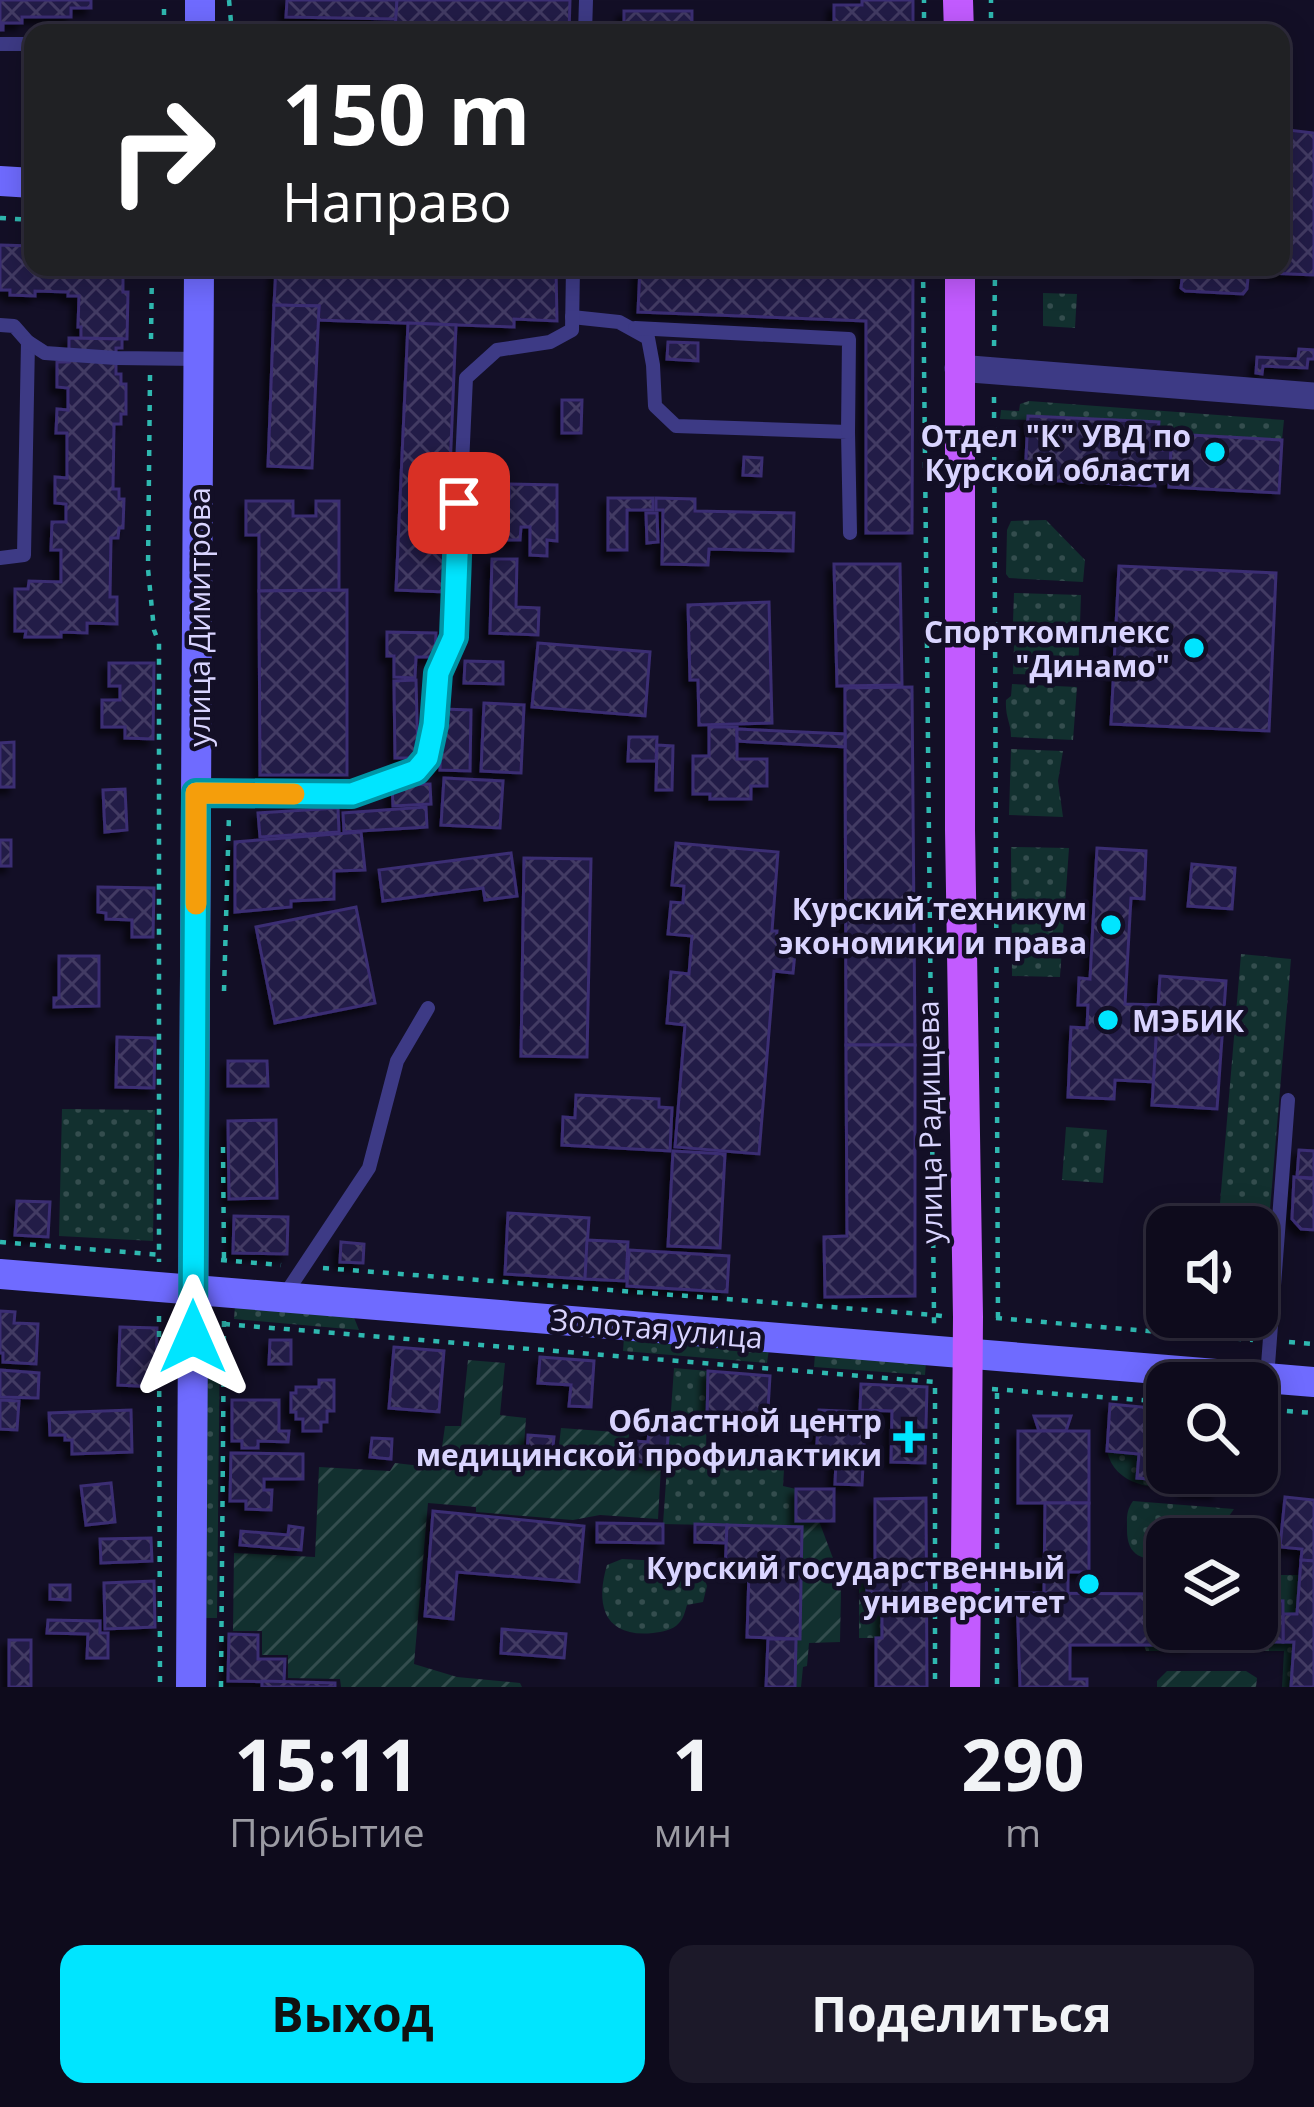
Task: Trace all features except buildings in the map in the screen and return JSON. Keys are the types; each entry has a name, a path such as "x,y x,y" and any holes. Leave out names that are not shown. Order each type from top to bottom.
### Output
{"main road":[{"name":"улица Димитрова","path":"191,1687 209,1292 196,793 199,276"},
{"name":"улица Радищева","path":"960,276 960,830 982,1355 965,1687"},
{"name":"Золотая улица","path":"0,1274 1146,1368"},
{"name":"Золотая улица","path":"1278,1379 1314,1382"}],"street":[{"path":"958,368 1314,397"}],"lane":[{"path":"196,793 352,794 416,771 427,758 438,673 454,637 466,378 497,350 550,342 572,330 573,276"},
{"path":"572,316 619,322 648,338 655,406 676,426 848,432"},
{"path":"0,325 14,326 46,353 200,358"},
{"path":"633,328 848,339 850,532"},
{"path":"0,558 24,556 28,342"},
{"path":"283,1298 369,1168 398,1061 428,1008"},
{"path":"1268,1362 1288,1100"}],"path":[{"path":"152,276 148,569 159,644 159,1277"},
{"path":"995,276 982,1355 997,1389 998,1687"},
{"path":"224,1000 229,814"},
{"path":"221,1687 224,1324 209,1292 223,1141"},
{"path":"159,1299 160,1687"},
{"path":"224,1324 935,1385 935,1687"},
{"path":"997,1389 1146,1400"},
{"path":"1278,1410 1314,1413"}],"green space":[{"path":"1043,293 1077,294 1075,328 1043,326"},
{"path":"1020,404 1284,420 1282,440 1173,434 1170,450 1157,450 1158,422 1000,419 1001,410 1019,411"},
{"path":"1046,520 1085,560 1083,582 1009,578 1006,574 1011,521"},
{"path":"1014,593 1081,595 1080,624 1013,622"},
{"path":"1014,644 1079,647 1078,676 1013,674"},
{"path":"1012,684 1077,687 1073,740 1011,737 1006,700"},
{"path":"1011,749 1063,751 1058,781 1063,817 1009,815"},
{"path":"1011,847 1069,848 1060,977 1012,976"},
{"path":"1241,954 1291,959 1270,1206 1220,1206"},
{"path":"62,1109 155,1110 153,1241 59,1236"},
{"path":"1066,1127 1107,1130 1103,1183 1062,1180"},
{"path":"235,1306 353,1315 359,1330 234,1319"},
{"path":"207,1330 220,1330 217,1618 204,1618"},
{"path":"624,1337 769,1349 767,1363 623,1351"},
{"path":"815,1354 926,1362 925,1375 814,1367"},
{"path":"468,1360 505,1363 500,1415 526,1418 523,1460 557,1462 561,1428 629,1433 627,1466 661,1467 658,1519 600,1515 573,1520 428,1503 414,1664 457,1677 520,1683 522,1687 341,1687 340,1679 288,1678 288,1655 262,1655 262,1631 233,1631 234,1553 315,1557 319,1467 390,1471 395,1463 439,1468 445,1426 461,1426"},
{"path":"674,1368 708,1371 706,1448 785,1453 783,1486 796,1489 796,1527 663,1524"},
{"path":"1107,1451 1139,1454 1138,1478 1146,1479 1146,1485 1127,1479 1111,1463"},
{"path":"1133,1501 1234,1509 1228,1518 1146,1518 1146,1558 1130,1546"},
{"path":"796,1521 819,1521 841,1592 840,1642 809,1643 801,1687 795,1687 802,1528 796,1527"},
{"path":"622,1559 682,1562 702,1572 707,1586 703,1602 687,1605 681,1621 667,1630 623,1630 607,1616 602,1593 607,1565"},
{"path":"859,1567 867,1567 867,1592 882,1592 882,1638 859,1638"},
{"path":"1278,1575 1300,1575 1297,1614 1283,1614 1282,1601 1278,1601"},
{"path":"1278,1642 1294,1642 1291,1687 1282,1687 1284,1651 1146,1651 1144,1645 1146,1650 1278,1650"},
{"path":"1167,1671 1246,1671 1257,1678 1256,1687 1157,1687"}],"slow traffic":[{"path":"196,904 196,793 294,794"}],"place":[{"name":"Отдел \"К\" УВД по Курской области","path":"1215,452"},
{"name":"Спорткомплекс \"Динамо\"","path":"1194,648"},
{"name":"Курский техникум экономики и права","path":"1111,925"},
{"name":"МЭБИК","path":"1108,1020"},
{"name":"Областной центр медицинской профилактики","path":"909,1437"},
{"name":"Курский государственный университет","path":"1089,1584"}],"route":[{"path":"193,1337 196,793 352,794 416,771 427,758 438,673 454,637 459,503"}]}
